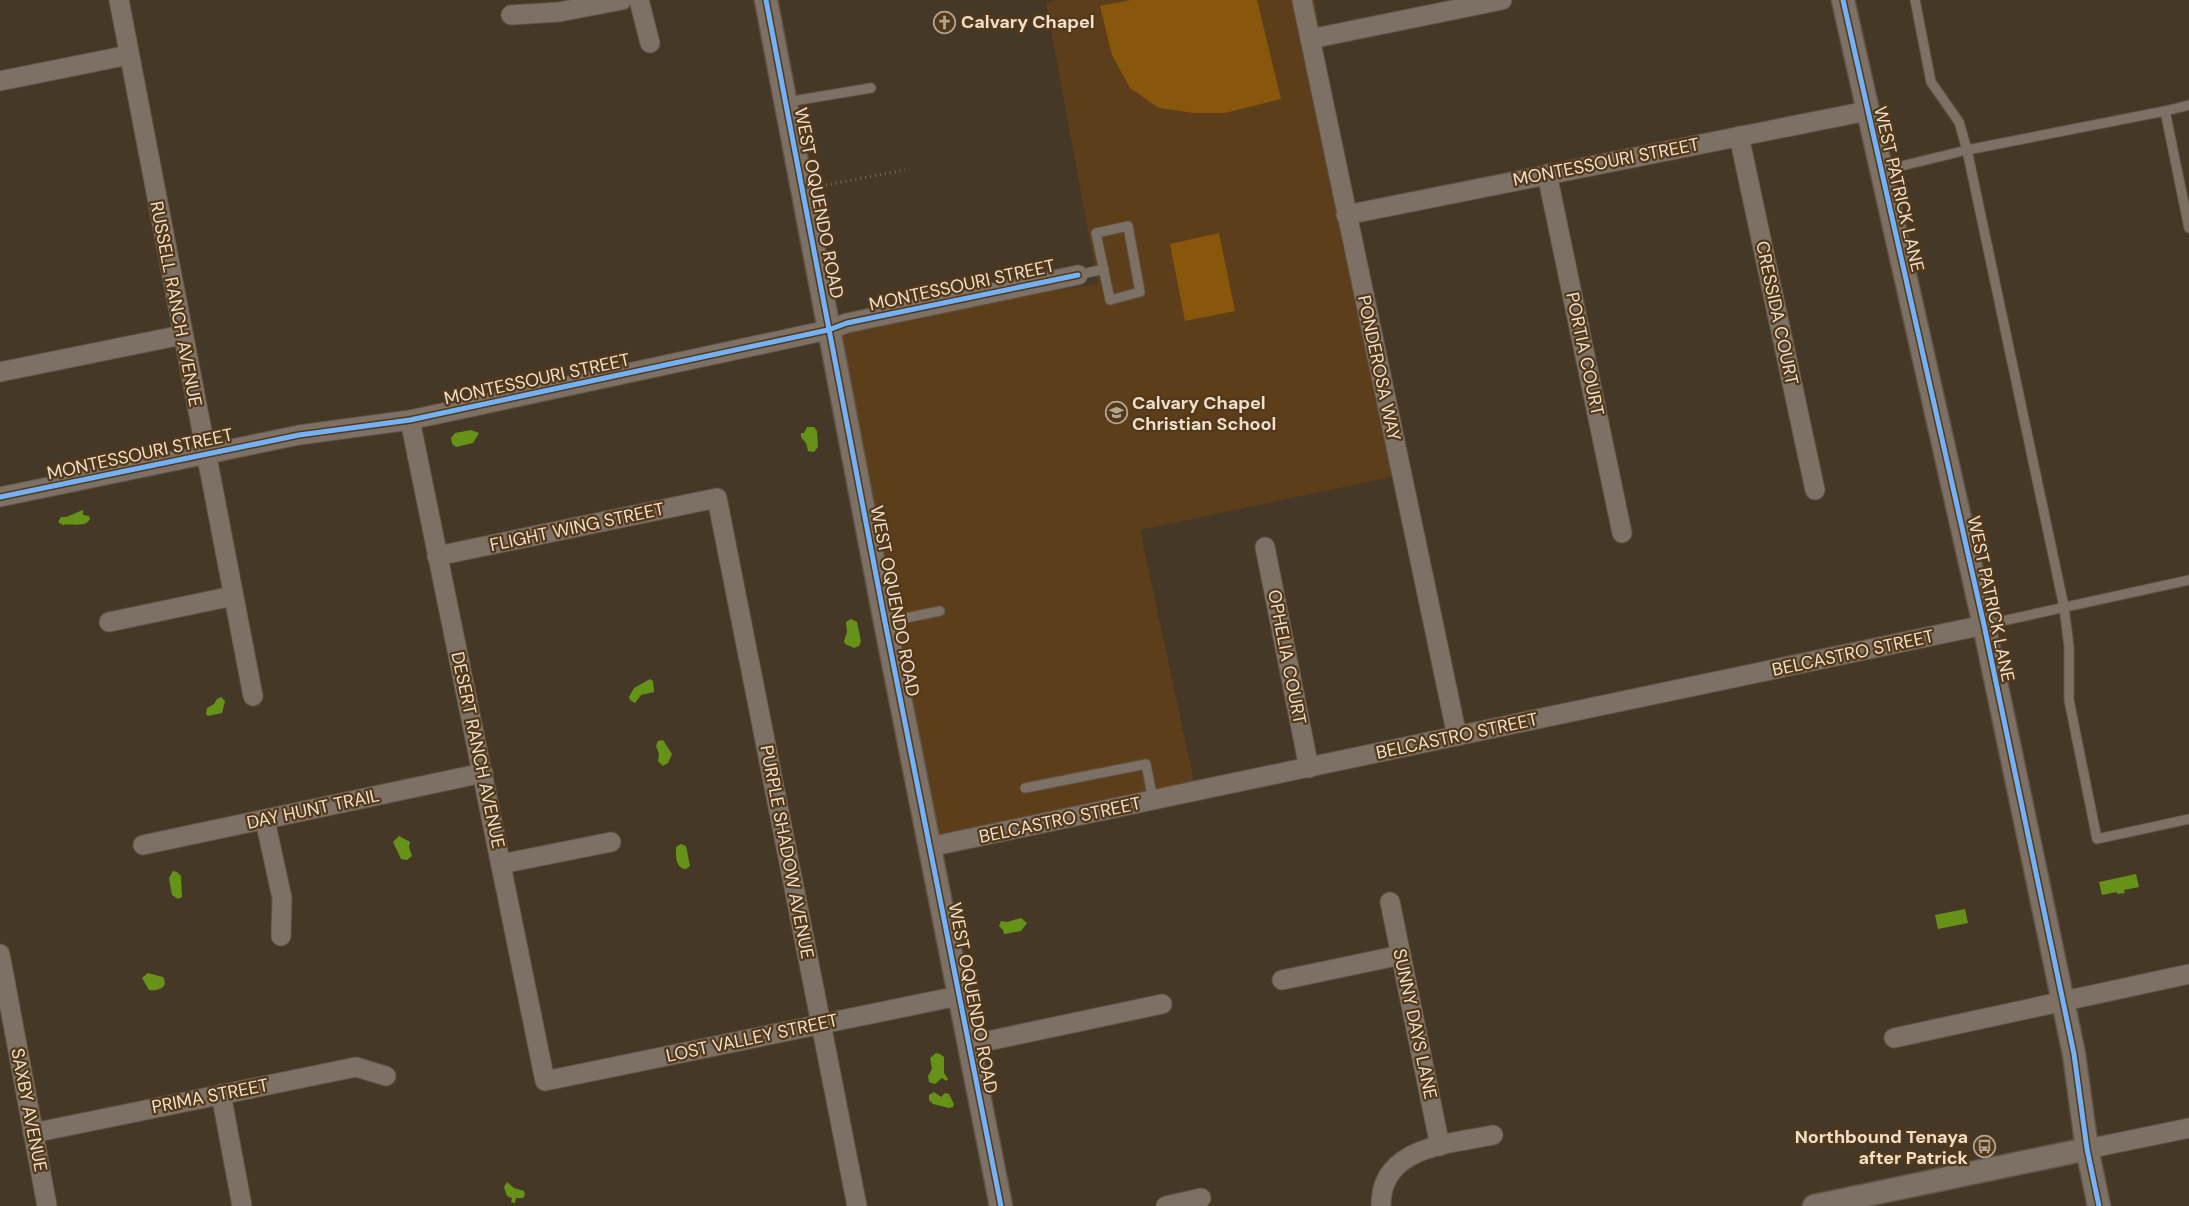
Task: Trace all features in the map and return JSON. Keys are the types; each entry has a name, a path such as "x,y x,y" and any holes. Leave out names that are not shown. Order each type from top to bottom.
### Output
{"street":[{"name":"RUSSELL RANCH AVENUE","path":"119,0 252,696"},
{"path":"511,15 559,12 622,0"},
{"path":"639,0 650,43"},
{"name":"WEST OQUENDO ROAD","path":"766,0 884,622 1001,1206"},
{"name":"PONDEROSA WAY","path":"1302,0 1457,736"},
{"path":"1310,39 1502,0"},
{"name":"WEST PATRICK LANE","path":"1843,0 1984,625 2074,1054 2087,1149 2099,1206"},
{"path":"0,81 129,55"},
{"name":"MONTESSOURI STREET","path":"1346,215 1867,111"},
{"name":"CRESSIDA COURT","path":"1739,136 1815,490"},
{"name":"PORTIA COURT","path":"1547,174 1622,533"},
{"name":"MONTESSOURI STREET","path":"0,497 299,435 410,420 828,330 847,323 1078,275"},
{"path":"0,372 182,335"},
{"name":"DESERT RANCH AVENUE","path":"410,420 545,1081"},
{"name":"FLIGHT WING STREET","path":"437,556 717,498"},
{"name":"PURPLE SHADOW AVENUE","path":"717,498 857,1206"},
{"name":"OPHELIA COURT","path":"1265,547 1309,768"},
{"path":"109,622 233,596"},
{"name":"BELCASTRO STREET","path":"929,847 1984,625"},
{"name":"DAY HUNT TRAIL","path":"143,846 483,773"},
{"path":"264,820 282,898 281,936"},
{"path":"501,864 611,842"},
{"name":"SUNNY DAYS LANE","path":"1390,902 1440,1146"},
{"name":"SAXBY AVENUE","path":"0,954 47,1206"},
{"path":"1282,980 1401,954"},
{"path":"1894,1038 2189,974"},
{"name":"LOST VALLEY STREET","path":"545,1081 958,996"},
{"path":"969,1045 1162,1004"},
{"name":"PRIMA STREET","path":"33,1133 356,1067 386,1076"},
{"path":"221,1094 242,1206"},
{"path":"1814,1206 2189,1128"},
{"path":"1381,1206 1386,1183 1396,1166 1412,1154 1493,1135"},
{"path":"1166,1206 1201,1198"}],"lane":[{"path":"1914,0 1931,82 1959,122 1967,150 2064,607 2069,647 2068,700 2097,839 2189,819"},
{"path":"786,102 870,88"},
{"path":"1881,171 1967,150 2189,105"},
{"path":"2165,111 2189,228"},
{"path":"1128,226 1140,292 1110,300 1104,269 1096,232 1128,226"},
{"path":"1078,275 1104,269"},
{"path":"1984,625 2189,580"},
{"path":"884,622 940,611"},
{"path":"1025,788 1146,764 1153,800"}],"path":[{"path":"820,186 905,170"}],"shaded area":[{"name":"Calvary Chapel Christian School","path":"1059,0 1315,0 1346,215 1401,475 1140,530 1196,791 929,847 828,330 934,309 1098,284 1046,3"},
{"path":"1131,0 1257,0 1281,99 1225,113 1194,113 1159,108 1130,88 1112,55 1100,6"},
{"path":"1219,233 1235,311 1185,321 1170,244"},
{"path":"807,427 814,427 817,431 818,447 814,452 808,451 806,443 801,437 801,433 804,433"},
{"path":"471,430 479,433 473,443 456,447 452,444 451,438 455,433"},
{"path":"83,510 83,515 89,516 88,522 78,525 63,525 58,522 61,517 66,517"},
{"path":"851,619 857,622 861,641 859,646 854,648 845,644 844,641 847,632 846,622"},
{"path":"650,679 653,681 654,692 641,695 635,703 630,700 629,697 634,688"},
{"path":"221,697 225,701 222,713 208,716 206,714 207,708"},
{"path":"663,740 672,754 668,763 663,766 658,761 659,754 656,746 658,741"},
{"path":"399,836 410,842 409,847 412,856 407,860 401,859 393,842"},
{"path":"681,844 686,846 690,866 686,869 682,868 677,861 676,847"},
{"path":"173,871 181,876 182,897 178,899 172,895 169,878"},
{"path":"2136,874 2139,887 2124,890 2125,893 2117,894 2117,892 2102,895 2099,882"},
{"path":"1965,909 1968,923 1938,929 1935,915"},
{"path":"1021,918 1027,923 1021,931 1004,934 999,926 1001,921 1007,922"},
{"path":"148,973 163,977 164,986 156,990 149,990 142,978"},
{"path":"936,1053 944,1057 944,1073 948,1079 946,1081 942,1078 935,1084 929,1082 928,1076 932,1069 930,1058"},
{"path":"934,1092 941,1097 945,1093 949,1094 954,1104 953,1107 949,1108 933,1104 929,1100 929,1095"},
{"path":"507,1182 514,1188 524,1191 525,1195 523,1198 516,1198 515,1203 511,1202 512,1198 507,1196 504,1187"}],"cycle path":[{"path":"766,0 885,622 1001,1206"},
{"path":"1843,0 1984,625 2074,1054 2087,1149 2099,1206"},
{"path":"0,497 299,435 410,420 828,330 847,323 1078,275"}],"place":[{"name":"Calvary Chapel","path":"945,22"},
{"name":"Calvary Chapel Christian School","path":"1116,413"},
{"name":"Northbound Tenaya after Patrick","path":"1984,1147"}]}
